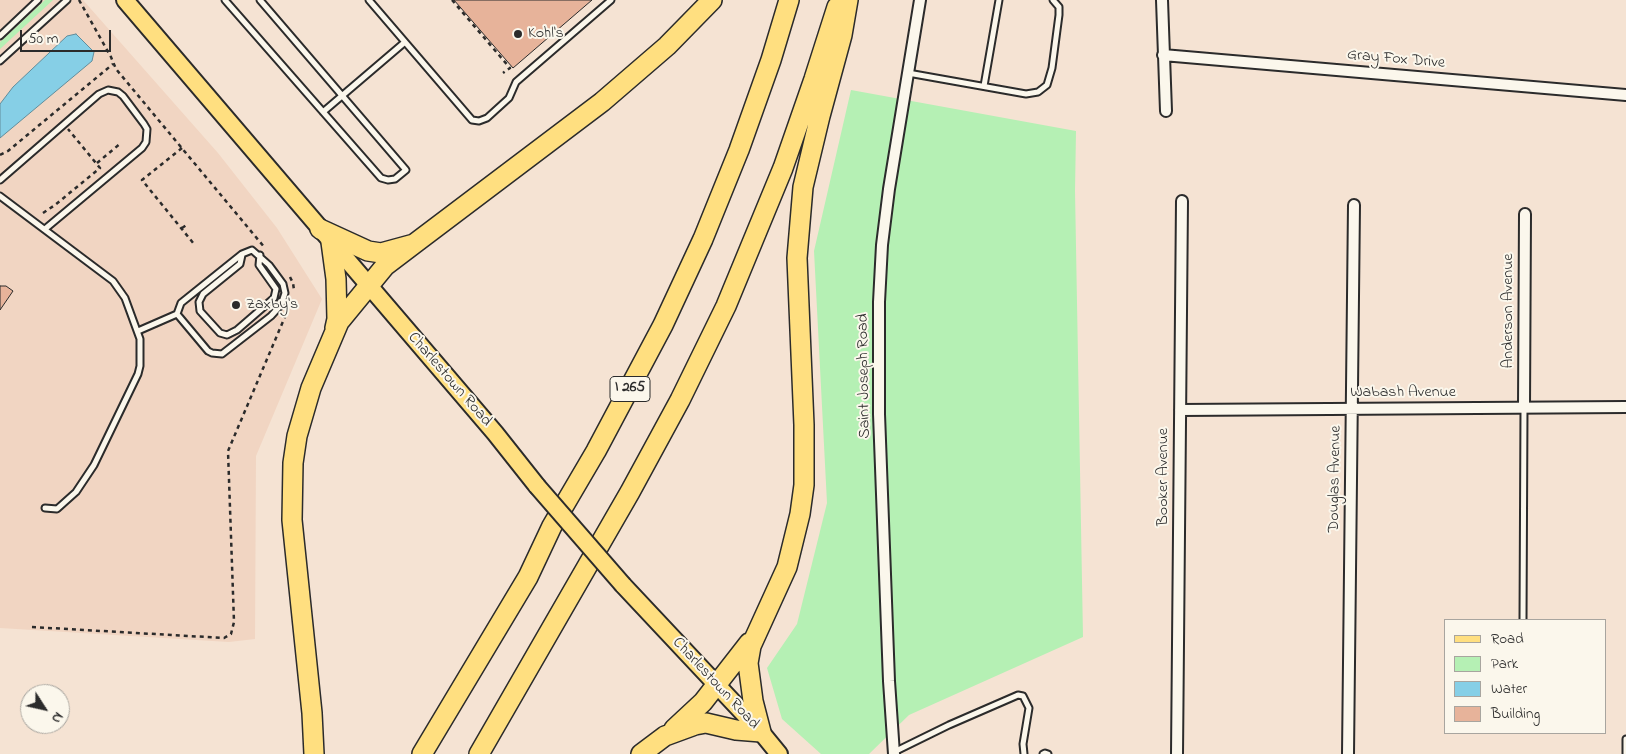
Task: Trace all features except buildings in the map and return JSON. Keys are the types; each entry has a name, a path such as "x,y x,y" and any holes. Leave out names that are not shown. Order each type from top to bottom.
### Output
{"highway":[{"path":"314,754 312,713 292,520 292,472 303,411 339,322 385,266 602,102 667,46 712,0"},
{"name":"I 265","path":"422,754 528,576 552,526 596,451 663,326 703,238 739,150 771,60 789,0"},
{"path":"479,754 630,492 680,400 726,306 783,168 839,0"},
{"path":"665,736 706,723 736,730 761,732 753,701 748,663 751,646 787,566 800,514 804,485 805,456 796,258 803,187 842,35 848,0"},
{"path":"334,332 337,319 337,305 326,236 368,251 381,253 414,244"},
{"path":"641,754 665,736 703,702 757,632"}],"main road":[{"name":"Charlestown Road","path":"125,0 489,426 537,486 623,585 761,732 779,754"}],"street":[{"name":"Saint Joseph Road","path":"894,753 889,682 879,414 878,330 880,274 887,208 920,0"},
{"path":"1162,0 1166,110"},
{"name":"Gray Fox Drive","path":"1163,55 1626,95"},
{"name":"Booker Avenue","path":"1177,754 1182,201"},
{"name":"Douglas Avenue","path":"1348,754 1354,205"},
{"name":"Anderson Avenue","path":"1524,407 1525,214"},
{"name":"Wabash Avenue","path":"1180,410 1626,407"}],"lane":[{"path":"0,36 38,0"},
{"path":"0,61 67,0"},
{"path":"225,0 381,178 395,179 406,170 260,0"},
{"path":"369,0 472,120 479,121 487,118 509,98 516,82 611,0"},
{"path":"984,86 999,0"},
{"path":"908,73 1026,94 1038,92 1047,85 1052,68 1060,15 1059,7 1053,0"},
{"path":"323,112 405,42"},
{"path":"0,180 99,94 105,91 114,91 123,96 147,129 147,139 142,148 45,229"},
{"path":"0,196 96,267 118,287 125,298 140,339 138,374 94,465 76,492 57,508 45,508"},
{"path":"138,331 177,314 182,303 242,254 252,250 260,255 283,284 284,293 281,305 271,316 222,354 208,350 177,314"},
{"path":"242,254 240,264 203,294 198,302 200,311 220,333 227,335 237,330 274,298 276,289 259,265 260,255"},
{"path":"1523,619 1524,407"},
{"path":"894,753 949,725 1018,695 1023,696 1029,708 1023,744 1024,754"},
{"path":"1626,739 1626,754"},
{"path":"1043,754 1048,754"}],"path":[{"path":"79,0 111,57 112,64 266,249"},
{"path":"452,0 510,68 503,73"},
{"path":"0,155 8,151 112,64"},
{"path":"43,213 52,208 100,168 54,113"},
{"path":"97,163 121,143"},
{"path":"182,148 142,180 194,244"},
{"path":"182,228 188,224"},
{"path":"289,276 294,284 294,292"},
{"path":"32,628 224,638 231,634 234,622 228,451 287,311"}],"shaded area":[{"path":"0,0 83,0 218,153 277,228 322,299 256,456 255,639 229,642 0,628"}],"green space":[{"path":"45,0 53,0 0,49 0,42"},
{"path":"851,90 1076,131 1075,191 1083,637 909,715 869,754 821,754 782,719 767,668 797,624 827,503 814,251"}],"water":[{"path":"76,34 94,52 92,61 0,138 0,104 13,87 67,36"}],"place":[{"name":"Kohl's","path":"518,34"},
{"name":"Zaxby's","path":"236,305"}]}
